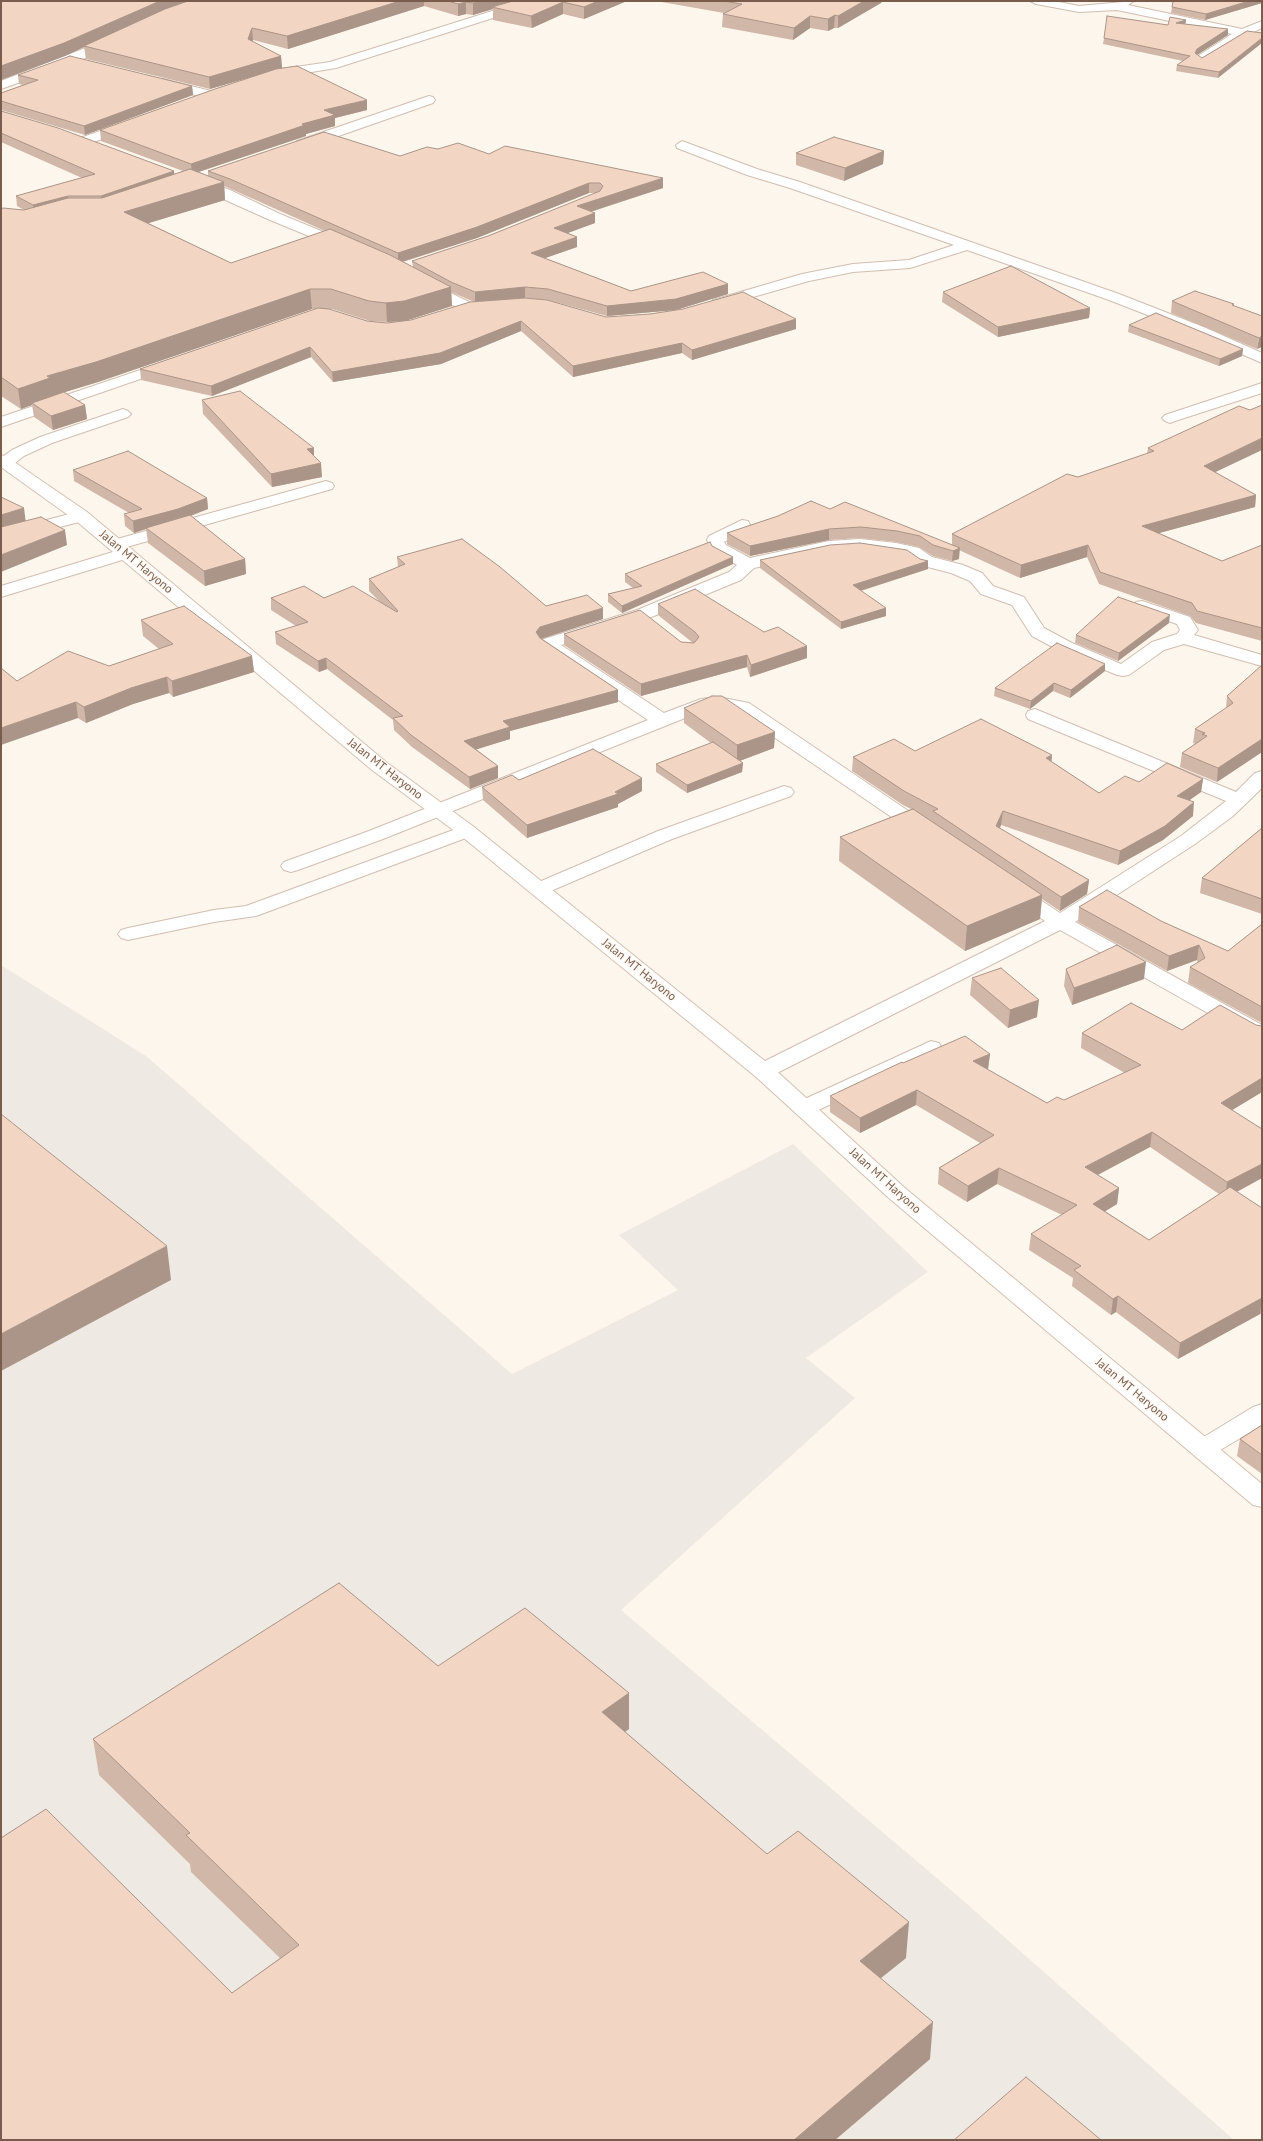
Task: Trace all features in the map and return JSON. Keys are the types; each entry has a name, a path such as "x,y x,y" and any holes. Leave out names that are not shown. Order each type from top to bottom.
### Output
{"street":[{"path":"260,79 288,71 332,65 536,1"},
{"path":"1036,1 1079,9 1097,10 1116,6 1128,1"},
{"path":"1116,6 1243,33"},
{"path":"1202,59 1243,33 1262,24"},
{"path":"1,85 70,60 122,37"},
{"path":"70,60 92,66"},
{"path":"152,80 211,95"},
{"path":"188,103 225,90"},
{"path":"289,148 429,100"},
{"path":"85,141 144,119"},
{"path":"71,136 106,149"},
{"path":"682,145 752,172 795,185 1114,297 1201,331 1262,359"},
{"path":"215,174 188,181 225,193 275,217 355,251"},
{"path":"704,307 807,277 853,268 910,264 966,246"},
{"path":"413,278 446,297 469,307"},
{"path":"448,313 469,307 486,308 505,305"},
{"path":"1,422 182,360"},
{"path":"1170,418 1262,388"},
{"path":"3,462 46,440 123,414"},
{"name":"Jalan MT Haryono","path":"3,462 81,516 361,751 467,831 763,1071 898,1194 1262,1498"},
{"path":"1,592 121,549 326,486"},
{"path":"1,537 81,516"},
{"path":"742,524 715,540 719,548 748,564"},
{"path":"663,721 547,644 643,614 735,576 748,564 829,546 860,544 896,548 913,552 926,561 957,569 976,577 988,590 1018,601 1038,632 1066,647 1122,671 1158,646 1184,638 1262,661"},
{"path":"1125,600 1184,621 1189,630 1184,638"},
{"path":"602,608 620,622"},
{"path":"643,614 660,628"},
{"path":"291,866 438,810 701,705 718,703 742,707 937,839"},
{"path":"1035,715 1249,797"},
{"path":"763,1071 1060,922 1162,859 1249,797 1262,777"},
{"path":"539,889 665,835 784,792"},
{"path":"128,934 214,916 249,912 467,831"},
{"path":"1002,883 1060,922 1262,1034"},
{"path":"804,1108 931,1048"},
{"path":"1203,1449 1262,1413"}],"shaded area":[{"path":"1,965 146,1056 512,1374 678,1290 619,1235 793,1144 928,1272 806,1358 855,1398 621,1610 959,1897 1234,2140 1,2140"}],"building":[{"path":"1,1 160,1 64,43 1,66"},
{"path":"188,1 400,1 287,36 252,28 248,39 281,56 209,77 84,46 165,9"},
{"path":"448,1 480,1 458,4"},
{"path":"513,1 598,1 584,7 563,2 531,16 492,7"},
{"path":"723,1 864,1 838,16 835,15 828,19 810,16 794,28 723,14 742,4"},
{"path":"1173,1 1249,1 1206,14 1172,7"},
{"path":"1107,16 1168,25 1170,17 1186,20 1176,23 1228,29 1197,49 1195,53 1202,58 1247,31 1262,33 1262,38 1219,72 1177,65 1190,56 1104,38"},
{"path":"70,56 192,86 84,126 1,101 1,93 38,80 18,75"},
{"path":"297,66 367,100 324,110 335,115 302,124 305,125 191,164 100,130 276,69"},
{"path":"1,111 58,128 174,171 101,196 68,196 33,205 16,196 95,174 1,133"},
{"path":"324,132 400,156 427,147 438,149 458,143 489,154 505,146 663,178 577,206 595,213 554,228 577,237 531,253 631,291 703,272 728,284 676,299 607,306 548,289 525,287 475,292 451,282 412,261 488,236 600,191 603,186 600,183 589,183 477,227 398,253 230,179 208,171"},
{"path":"834,137 884,151 845,168 796,153"},
{"path":"190,169 224,182 124,212 231,263 330,229 390,255 451,287 404,301 386,303 369,301 331,289 310,289 96,362 47,376 50,378 18,389 1,377 1,209 24,210 68,198 102,198"},
{"path":"1011,266 1090,308 998,327 943,292"},
{"path":"1195,291 1234,304 1232,305 1262,316 1262,336 1259,338 1172,301"},
{"path":"743,292 796,319 692,350 682,343 573,366 521,321 440,353 332,372 310,347 211,386 140,369 318,308 329,309 367,321 387,323 411,320 470,302 525,298 547,300 606,317 650,314 683,309"},
{"path":"1156,313 1243,349 1220,359 1129,325"},
{"path":"240,391 314,448 307,449 321,463 271,474 202,400"},
{"path":"64,392 85,405 51,416 32,403"},
{"path":"1262,405 1262,438 1204,466 1256,495 1142,526 1222,561 1262,545 1262,628 1197,611 1192,603 1100,572 1088,545 1021,565 952,534 1067,474 1078,477 1154,451 1148,448 1239,406 1250,410"},
{"path":"128,451 207,498 178,509 133,521 124,514 142,509 73,470"},
{"path":"1,497 24,508 1,515"},
{"path":"811,501 830,509 845,502 960,548 953,551 933,545 920,536 897,531 861,527 829,529 750,546 727,533 778,516"},
{"path":"190,515 245,559 204,571 146,528"},
{"path":"41,517 65,530 1,555 1,527"},
{"path":"462,539 500,567 546,606 587,595 603,608 540,627 536,632 540,638 618,690 503,721 510,727 464,741 498,766 469,777 411,735 393,718 403,716 326,658 318,661 275,632 308,622 271,598 304,586 324,598 353,586 397,612 398,611 369,579 405,564 397,557"},
{"path":"710,542 712,546 733,557 622,606 608,594 642,586 625,574"},
{"path":"860,543 907,550 920,559 928,561 853,585 886,608 841,622 760,560 830,545"},
{"path":"695,589 764,632 778,627 807,646 751,665 747,655 641,684 564,634 640,610 681,642 694,643 699,637 695,632 658,604"},
{"path":"1118,597 1170,615 1119,653 1076,635"},
{"path":"184,606 252,656 172,681 167,677 131,688 84,707 76,702 1,728 1,668 17,681 68,651 109,666 173,644 141,620"},
{"path":"1057,643 1105,664 1071,690 1054,683 1031,701 995,688"},
{"path":"1262,665 1262,739 1218,768 1182,753 1207,736 1202,734 1205,733 1195,729 1233,703 1227,696"},
{"path":"712,696 722,696 775,732 737,745 684,708"},
{"path":"981,719 1052,755 1046,758 1099,793 1125,776 1139,782 1167,763 1203,779 1177,796 1194,802 1165,826 1120,851 1003,811 996,826 1089,880 1061,897 933,811 938,809 904,791 853,757 894,739 915,751"},
{"path":"713,742 743,763 687,785 656,764"},
{"path":"593,749 642,778 615,792 618,794 527,825 482,787 512,775 519,780"},
{"path":"913,809 1042,895 967,926 840,837"},
{"path":"1262,828 1262,899 1202,878"},
{"path":"1107,890 1161,921 1228,951 1262,924 1262,1007 1190,967 1205,958 1199,945 1169,956 1079,907"},
{"path":"1117,945 1146,962 1074,988 1066,969"},
{"path":"1001,968 1039,1000 1010,1010 972,978"},
{"path":"1131,1003 1182,1030 1220,1005 1256,1025 1262,1026 1262,1078 1221,1103 1262,1129 1262,1164 1227,1182 1152,1132 1085,1167 1119,1188 1093,1204 1149,1240 1230,1187 1262,1208 1262,1298 1180,1343 1118,1296 1113,1299 1074,1270 1081,1266 1031,1234 1077,1205 999,1168 968,1186 939,1168 994,1135 917,1090 860,1118 830,1096 902,1062 903,1063 965,1036 990,1054 973,1061 1047,1103 1057,1097 1064,1100 1141,1065 1082,1033"},
{"path":"1,1114 167,1246 1,1334"},
{"path":"1262,1425 1262,1455 1240,1439"},
{"path":"339,1583 438,1666 525,1608 629,1693 602,1712 767,1854 798,1831 909,1922 860,1961 933,2022 794,2140 1,2140 1,1838 46,1809 232,1993 299,1945 186,1835 190,1833 93,1739"},
{"path":"1026,2077 1101,2140 954,2140"}]}
